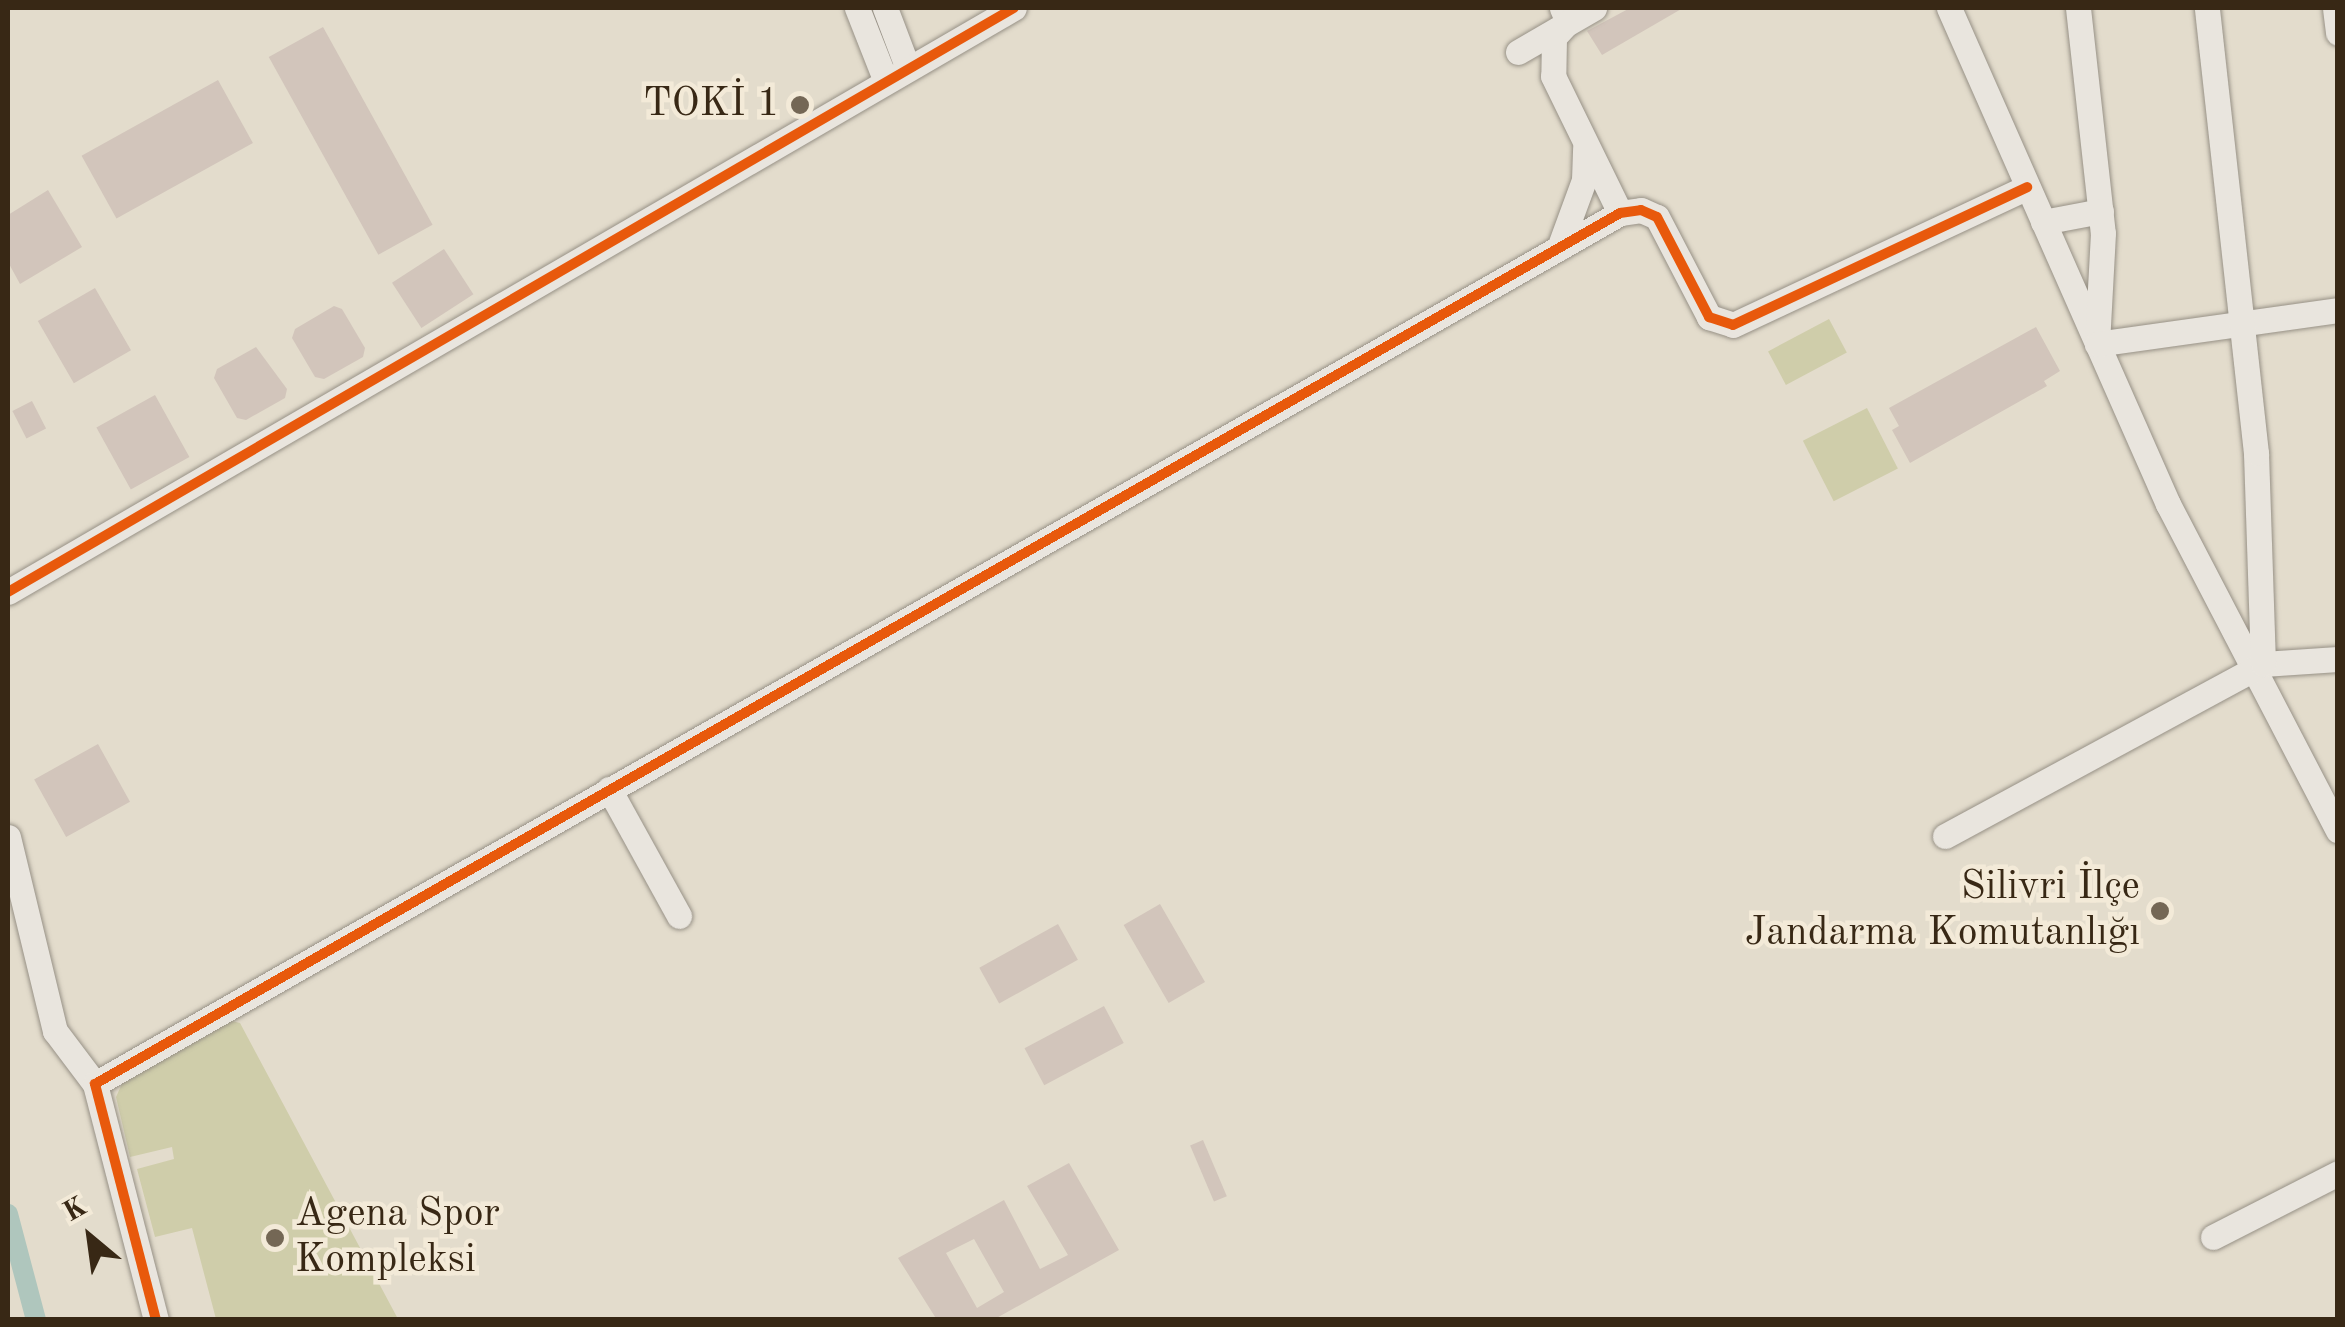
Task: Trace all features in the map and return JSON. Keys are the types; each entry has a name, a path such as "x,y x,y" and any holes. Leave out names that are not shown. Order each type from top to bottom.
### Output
{"street":[{"path":"857,8 896,73"},
{"path":"885,8 896,73"},
{"path":"8,592 896,73 1014,8"},
{"path":"1518,52 1565,14 1594,8"},
{"path":"1950,8 2097,344 2338,830"},
{"path":"2078,8 2100,212 2097,344"},
{"path":"2207,8 2256,453 2256,666"},
{"path":"2335,8 2338,33"},
{"path":"1565,14 1554,37 1553,76 1620,213"},
{"path":"1559,248 1584,180 1585,148"},
{"path":"95,1084 1620,213 1641,210 1657,218 1709,317 1733,325 2027,187"},
{"path":"2042,222 2100,212"},
{"path":"2097,344 2338,310"},
{"path":"1945,836 2256,666 2338,659"},
{"path":"609,789 679,916"},
{"path":"8,836 55,1031 95,1084 156,1320"},
{"path":"2213,1237 2338,1173"}],"shaded area":[{"path":"1829,319 1847,353 1786,385 1768,351"},
{"path":"1867,408 1898,469 1834,501 1803,441"},
{"name":"Agena Spor Kompleksi","path":"228,1020 240,1023 398,1319 216,1319 192,1228 155,1237 137,1169 174,1159 172,1147 130,1157 116,1097 125,1077"}],"building":[{"path":"1630,8 1683,8 1602,55 1587,31"},
{"path":"323,27 433,225 378,255 269,57"},
{"path":"218,80 253,143 116,219 82,156"},
{"path":"48,190 82,247 20,284 8,262 8,215"},
{"path":"444,249 473,294 421,328 392,283"},
{"path":"95,288 131,350 74,383 38,321"},
{"path":"334,306 342,309 365,348 363,357 324,379 315,377 292,338 295,329"},
{"path":"2036,327 2060,371 2044,381 2047,386 1910,463 1892,430 1899,426 1889,408"},
{"path":"256,347 287,389 285,398 246,420 237,418 214,378 217,369"},
{"path":"155,395 189,457 131,490 96,427"},
{"path":"32,401 46,429 26,439 12,411"},
{"path":"98,744 130,802 66,837 34,779"},
{"path":"1160,904 1205,982 1169,1003 1124,925"},
{"path":"1058,924 1078,960 999,1003 979,968"},
{"path":"1104,1006 1124,1043 1044,1085 1025,1048"},
{"path":"1203,1140 1227,1196 1214,1202 1190,1145"},
{"path":"1069,1163 1119,1250 993,1320 937,1320 898,1258 1004,1200 1040,1269 1068,1255 1027,1186","holes":["974,1239 1004,1292 977,1308 946,1253"]}],"waterway":[{"path":"8,1214 36,1320"}],"cycle path":[{"path":"8,592 1014,8"},
{"path":"156,1320 95,1084 1620,213 1641,210 1657,217 1709,317 1733,325 2027,187"}],"place":[{"name":"TOKİ 1","path":"800,105"},
{"name":"Silivri İlçe Jandarma Komutanlığı","path":"2160,911"},
{"name":"Agena Spor Kompleksi","path":"275,1238"}]}
